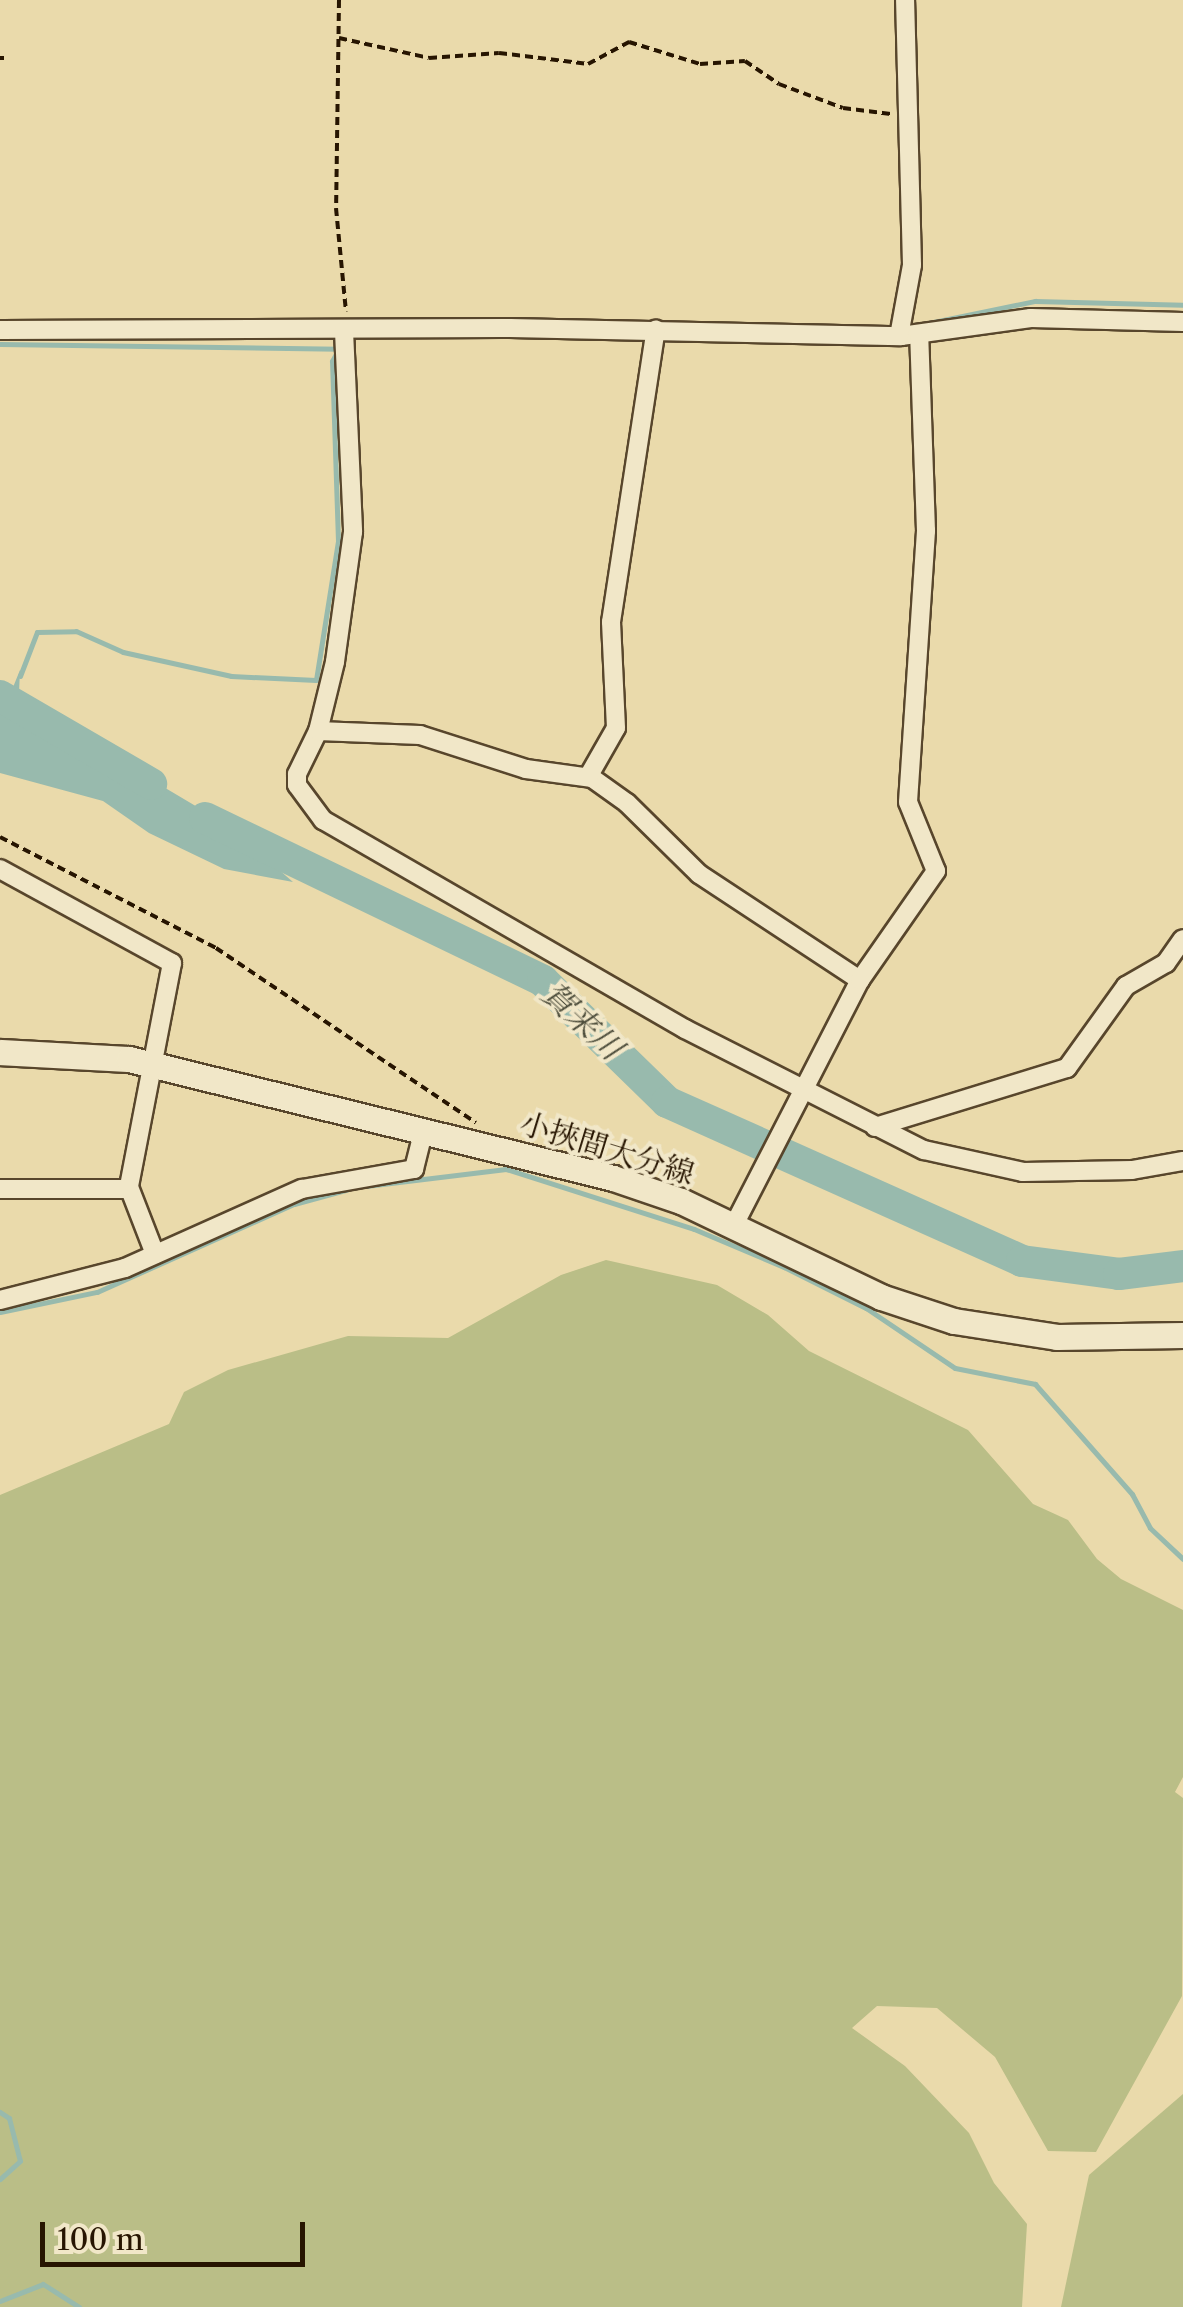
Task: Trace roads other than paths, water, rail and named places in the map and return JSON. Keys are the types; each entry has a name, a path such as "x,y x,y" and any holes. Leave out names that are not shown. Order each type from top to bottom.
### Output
{"main road":[{"name":"小挾間大分線","path":"0,1052 84,1052 154,1064 613,1178 738,1217 880,1297 954,1320 1045,1336 1183,1335"}],"street":[{"path":"898,336 912,265 905,0"},
{"path":"0,330 656,330 898,336 1031,318 1183,322"},
{"path":"588,777 616,728 610,622 656,330"},
{"path":"344,331 353,532 318,731 297,785 331,826 684,1029 875,1127 953,1160 1000,1170 1118,1170 1183,1161"},
{"path":"738,1217 800,1090 860,980 936,871 908,802 926,512 919,334"},
{"path":"318,731 420,735 526,768 588,777 628,803 699,874 860,980"},
{"path":"0,868 171,960 129,1189 155,1254"},
{"path":"875,1127 1067,1068 1126,986 1166,963 1183,940"},
{"path":"0,1300 103,1275 302,1189 414,1169 423,1133"},
{"path":"0,1189 129,1189"}],"waterway":[{"path":"914,326 1035,301 1183,305"},
{"path":"524,320 868,327"},
{"path":"0,344 338,349"},
{"path":"20,676 37,632 76,631 123,652 231,676 316,680 338,541 332,361 338,350"},
{"name":"賀来川","path":"0,696 151,784"},
{"name":"賀来川","path":"205,818 543,981 667,1102 1022,1261 1119,1274 1183,1266"},
{"path":"366,1186 506,1169 694,1229 784,1267 866,1308 955,1368 1035,1384 1132,1494 1150,1528 1183,1559"},
{"path":"0,1312 97,1292 294,1204 346,1190"},
{"path":"0,2112 9,2118 20,2161 0,2179"},
{"path":"0,2301 43,2284 79,2307"}]}
